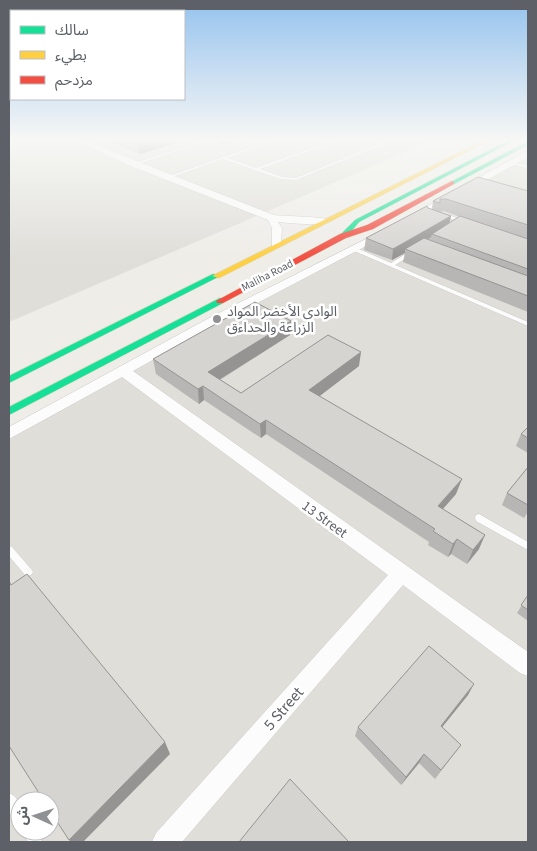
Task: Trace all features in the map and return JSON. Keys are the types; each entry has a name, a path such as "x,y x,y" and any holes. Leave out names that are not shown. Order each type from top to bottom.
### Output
{"main road":[{"name":"Maliha Road","path":"9,380 407,180"},
{"path":"342,236 357,221 436,180"},
{"name":"Maliha Road","path":"9,411 342,236 370,227 459,180"}],"street":[{"path":"175,180 272,218 298,222 325,220"},
{"path":"9,434 215,320 485,180"},
{"path":"272,218 277,228 276,244"},
{"name":"13 Street","path":"123,371 528,665"},
{"name":"5 Street","path":"165,842 401,574"}],"lane":[{"path":"441,214 476,226"},
{"path":"438,220 465,229"},
{"path":"391,265 421,247"},
{"path":"354,249 528,324"},
{"path":"479,518 528,546"},
{"path":"9,550 28,572"}],"shaded area":[{"path":"9,180 341,180 9,322"},
{"path":"487,180 528,180 528,842 9,842 9,435"}],"building":[{"path":"473,180 488,180 528,191 528,225 446,199 440,199 440,203 433,201"},
{"path":"427,206 451,216 393,249 366,238"},
{"path":"460,216 528,239 528,269 432,234"},
{"path":"424,238 528,276 528,296 405,249"},
{"path":"255,302 291,321 208,372 241,393 328,335 361,352 309,390 462,479 438,506 485,535 473,550 457,539 453,544 433,531 435,529 266,420 260,424 203,386 198,389 153,359"},
{"path":"528,427 528,438 521,434"},
{"path":"528,467 528,505 507,493"},
{"path":"27,574 165,742 69,840 60,826 60,791 38,791 9,746 9,581 11,585"},
{"path":"528,595 528,610 521,605"},
{"path":"429,646 474,684 441,726 461,745 441,770 424,754 406,777 358,727"},
{"path":"290,779 349,842 239,842"}],"traffic: fast":[{"path":"343,236 357,221 436,180"},
{"path":"452,183 458,180"},
{"path":"9,380 216,276"},
{"path":"9,411 220,301"}],"traffic: slow":[{"path":"216,276 408,180"}],"traffic: jam":[{"path":"220,301 343,236 370,227 452,183"}],"place":[{"name":"الوادى الأخضر المواد الزراعة والحداءق","path":"217,319"}]}
